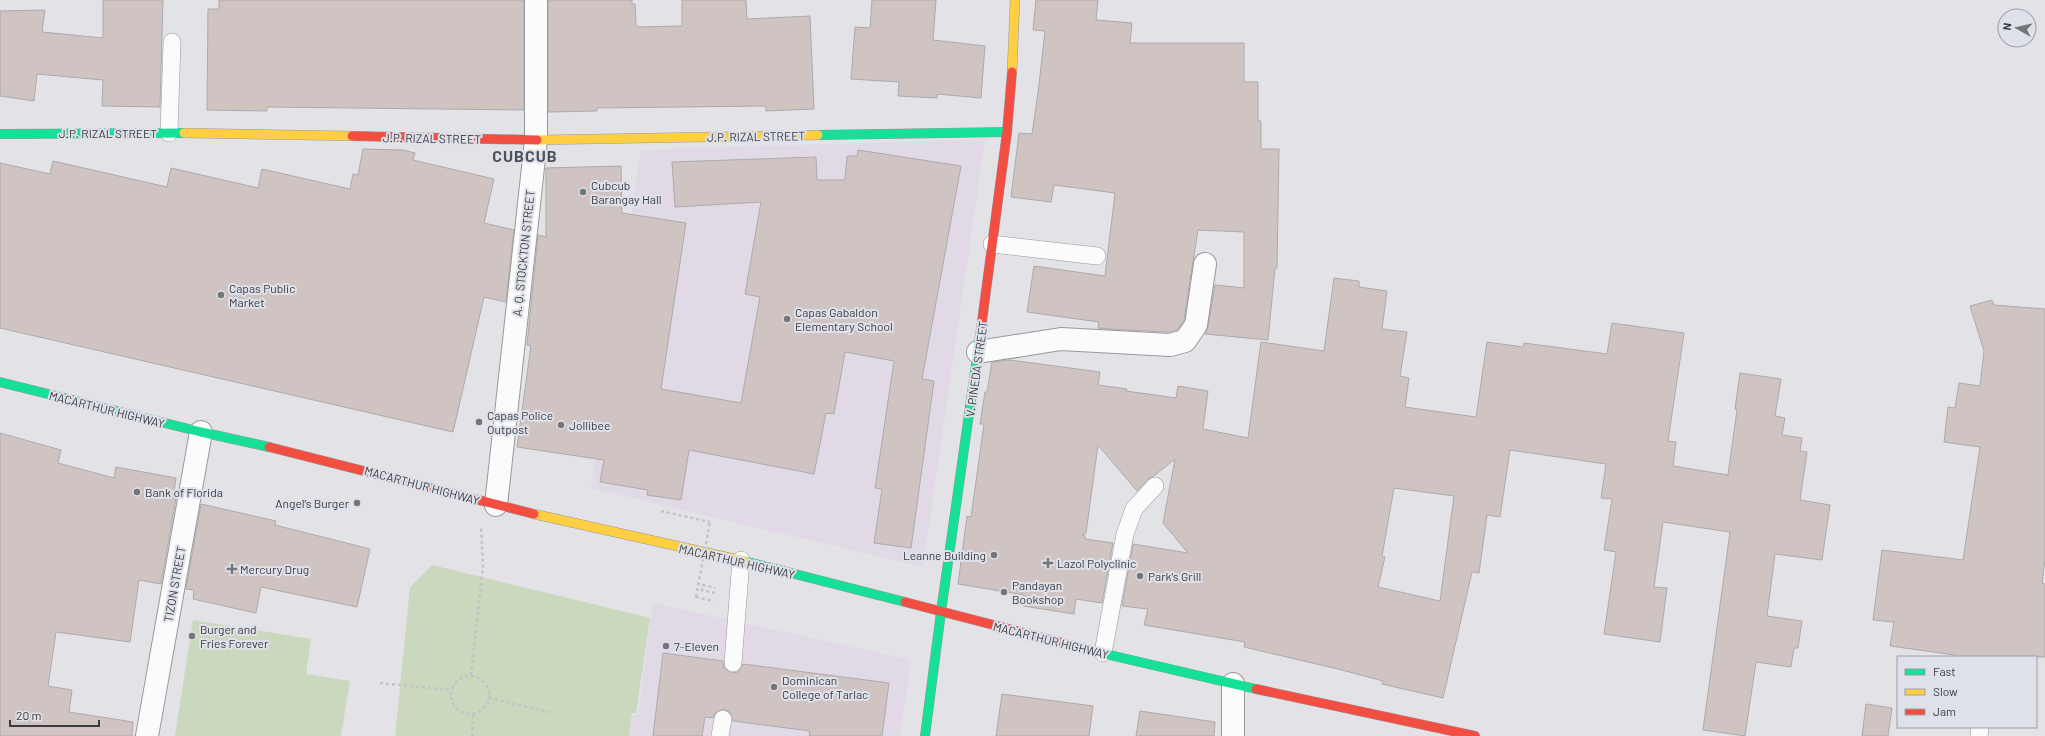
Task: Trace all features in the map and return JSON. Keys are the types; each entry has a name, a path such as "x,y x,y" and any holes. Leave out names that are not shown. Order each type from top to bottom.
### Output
{"main road":[{"name":"V. PINEDA STREET","path":"925,736 1007,132 1013,59 1015,0"},
{"name":"J.P. RIZAL STREET","path":"0,134 169,133 536,140 1007,132"},
{"name":"MACARTHUR HIGHWAY","path":"0,382 201,432 306,455 488,502 741,560 1103,653 1233,684 1474,736"}],"street":[{"name":"A. Q. STOCKTON STREET","path":"488,502 536,140 536,0"},
{"path":"978,352 1061,339 1170,346 1185,341 1196,325 1205,264"},
{"name":"TIZON STREET","path":"147,736 201,432"},
{"path":"1233,684 1233,736"}],"lane":[{"path":"169,133 172,42"},
{"path":"992,244 1097,256"},
{"path":"1103,653 1124,534 1134,509 1155,486"},
{"path":"733,663 741,560"},
{"path":"720,736 723,719"}],"path":[{"path":"471,675 483,566 488,502"},
{"path":"661,511 710,522 696,597 716,602 718,594 702,590"},
{"path":"471,675 481,679 488,687 489,698 484,708 473,714 461,712 452,703 451,690 455,682 463,677 471,675"},
{"path":"380,683 451,690"},
{"path":"489,698 550,712"},
{"path":"472,736 473,714"}],"shaded area":[{"name":"Capas Gabaldon Elementary School","path":"985,139 923,567 591,488 641,150"},
{"name":"Dominican College of Tarlac","path":"653,603 911,660 900,736 630,736 633,715 638,715"}],"green space":[{"path":"432,565 650,618 636,713 632,713 629,736 395,736 410,587"},
{"path":"193,620 311,639 306,674 350,681 341,736 175,736"}],"building":[{"path":"103,0 163,0 160,107 102,106 103,80 37,74 34,101 0,96 0,11 45,10 42,32 103,38"},
{"path":"219,0 524,0 524,110 267,107 267,111 207,110 208,9 219,9"},
{"path":"548,0 632,0 632,4 635,4 636,25 638,27 682,26 682,0 746,0 747,19 810,16 814,109 766,111 766,106 597,108 597,111 548,112"},
{"path":"872,0 936,0 933,40 985,46 981,98 937,94 937,98 898,96 899,82 851,79 855,27 870,28"},
{"path":"1036,0 1098,0 1096,20 1132,23 1130,43 1244,43 1244,82 1258,82 1258,121 1261,121 1261,149 1279,149 1277,268 1275,268 1268,340 1205,334 1208,327 1215,285 1244,288 1244,232 1198,230 1184,320 1177,330 1169,332 1098,328 1099,322 1027,312 1034,266 1105,276 1115,193 1054,185 1051,202 1011,197 1019,133 1032,134 1038,93 1045,31 1033,30"},
{"name":"Capas Public Market","path":"363,149 403,150 415,153 413,160 494,179 484,223 514,230 506,302 484,297 453,432 0,328 0,163 50,174 53,161 167,187 171,168 258,188 262,169 350,189 353,174 358,175"},
{"name":"Capas Gabaldon Elementary School","path":"858,150 961,166 922,379 934,381 911,548 874,543 882,489 875,488 894,361 845,352 834,414 826,413 814,474 689,450 681,500 647,495 648,490 600,482 604,460 517,447 531,346 527,345 538,235 546,237 546,168 621,166 622,213 686,223 661,389 741,403 760,297 745,294 761,202 675,207 672,162 816,157 817,180 845,180 847,156 857,156"},
{"path":"1334,278 1359,281 1359,287 1387,291 1382,329 1407,332 1400,376 1409,378 1405,407 1476,417 1487,342 1523,347 1524,343 1607,354 1612,323 1684,333 1668,441 1676,442 1673,466 1728,475 1737,410 1735,409 1740,373 1781,379 1775,416 1785,418 1782,435 1802,438 1800,451 1807,452 1800,500 1830,505 1822,560 1775,554 1767,616 1802,621 1798,648 1794,648 1791,667 1756,662 1745,736 1703,730 1730,532 1663,522 1654,587 1667,588 1660,642 1604,634 1616,552 1604,550 1612,499 1601,498 1606,464 1510,450 1500,517 1487,515 1479,573 1472,572 1443,698 1382,684 1383,681 1338,669 1244,647 1245,642 1144,625 1148,609 1122,606 1133,544 1188,553 1163,523 1175,459 1148,479 1137,491 1098,445 1086,533 1082,535 1085,536 1085,539 1113,543 1102,603 1076,599 1074,614 1023,606 1024,595 958,584 967,516 971,517 984,424 980,424 992,362 1010,360 1100,372 1098,385 1127,389 1126,391 1176,398 1178,386 1208,391 1203,429 1248,438 1261,342 1324,351","holes":["1394,488 1454,496 1440,601 1378,587 1385,557 1382,556"]},
{"path":"1992,300 1994,305 2045,309 2045,560 2042,583 2045,584 2045,657 1954,656 1890,646 1894,622 1873,620 1882,550 1963,560 1980,447 1944,442 1948,407 1955,408 1959,383 1980,386 1984,351 1970,306"},
{"path":"0,433 61,450 58,463 114,478 116,467 176,478 173,498 176,498 161,584 139,580 130,642 56,632 48,686 72,690 69,712 133,722 132,736 0,736"},
{"path":"201,504 276,521 275,525 370,549 357,607 261,587 256,613 193,599 194,590 186,589"},
{"path":"663,653 723,661 724,668 732,673 738,672 743,664 889,683 882,736 809,736 810,731 733,721 730,712 724,709 716,712 713,718 705,717 702,736 653,736"},
{"path":"1002,694 1093,706 1089,736 996,736"},
{"path":"1866,704 1892,708 1888,736 1862,736"},
{"path":"1140,711 1215,722 1214,736 1136,736"}],"traffic: fast":[{"path":"818,135 1007,132"},
{"path":"0,134 184,133"},
{"path":"941,612 981,329"},
{"path":"0,382 201,432 269,447"},
{"path":"744,561 905,602"},
{"path":"925,736 941,612"},
{"path":"1101,653 1256,689"}],"traffic: slow":[{"path":"1012,72 1015,0"},
{"path":"184,133 352,136"},
{"path":"537,140 818,135"},
{"path":"534,514 744,561"}],"traffic: jam":[{"path":"981,329 1007,132 1012,72"},
{"path":"352,136 537,140"},
{"path":"269,447 534,514"},
{"path":"905,602 1101,653"},
{"path":"1256,689 1475,736"}],"place":[{"name":"Cubcub Barangay Hall","path":"583,192"},
{"name":"Capas Public Market","path":"221,295"},
{"name":"Capas Gabaldon Elementary School","path":"787,319"},
{"name":"Capas Police Outpost","path":"479,422"},
{"name":"Jollibee","path":"561,425"},
{"name":"Bank of Florida","path":"137,492"},
{"name":"Angel’s Burger","path":"357,503"},
{"name":"Leanne Building","path":"994,555"},
{"name":"Lazol Polyclinic","path":"1048,563"},
{"name":"Mercury Drug","path":"232,569"},
{"name":"Park's Grill","path":"1140,576"},
{"name":"Pandayan Bookshop","path":"1004,592"},
{"name":"Burger and Fries Forever","path":"192,636"},
{"name":"7-Eleven","path":"666,646"},
{"name":"Dominican College of Tarlac","path":"774,687"}],"district":[{"name":"CUBCUB","path":"525,155"}]}
